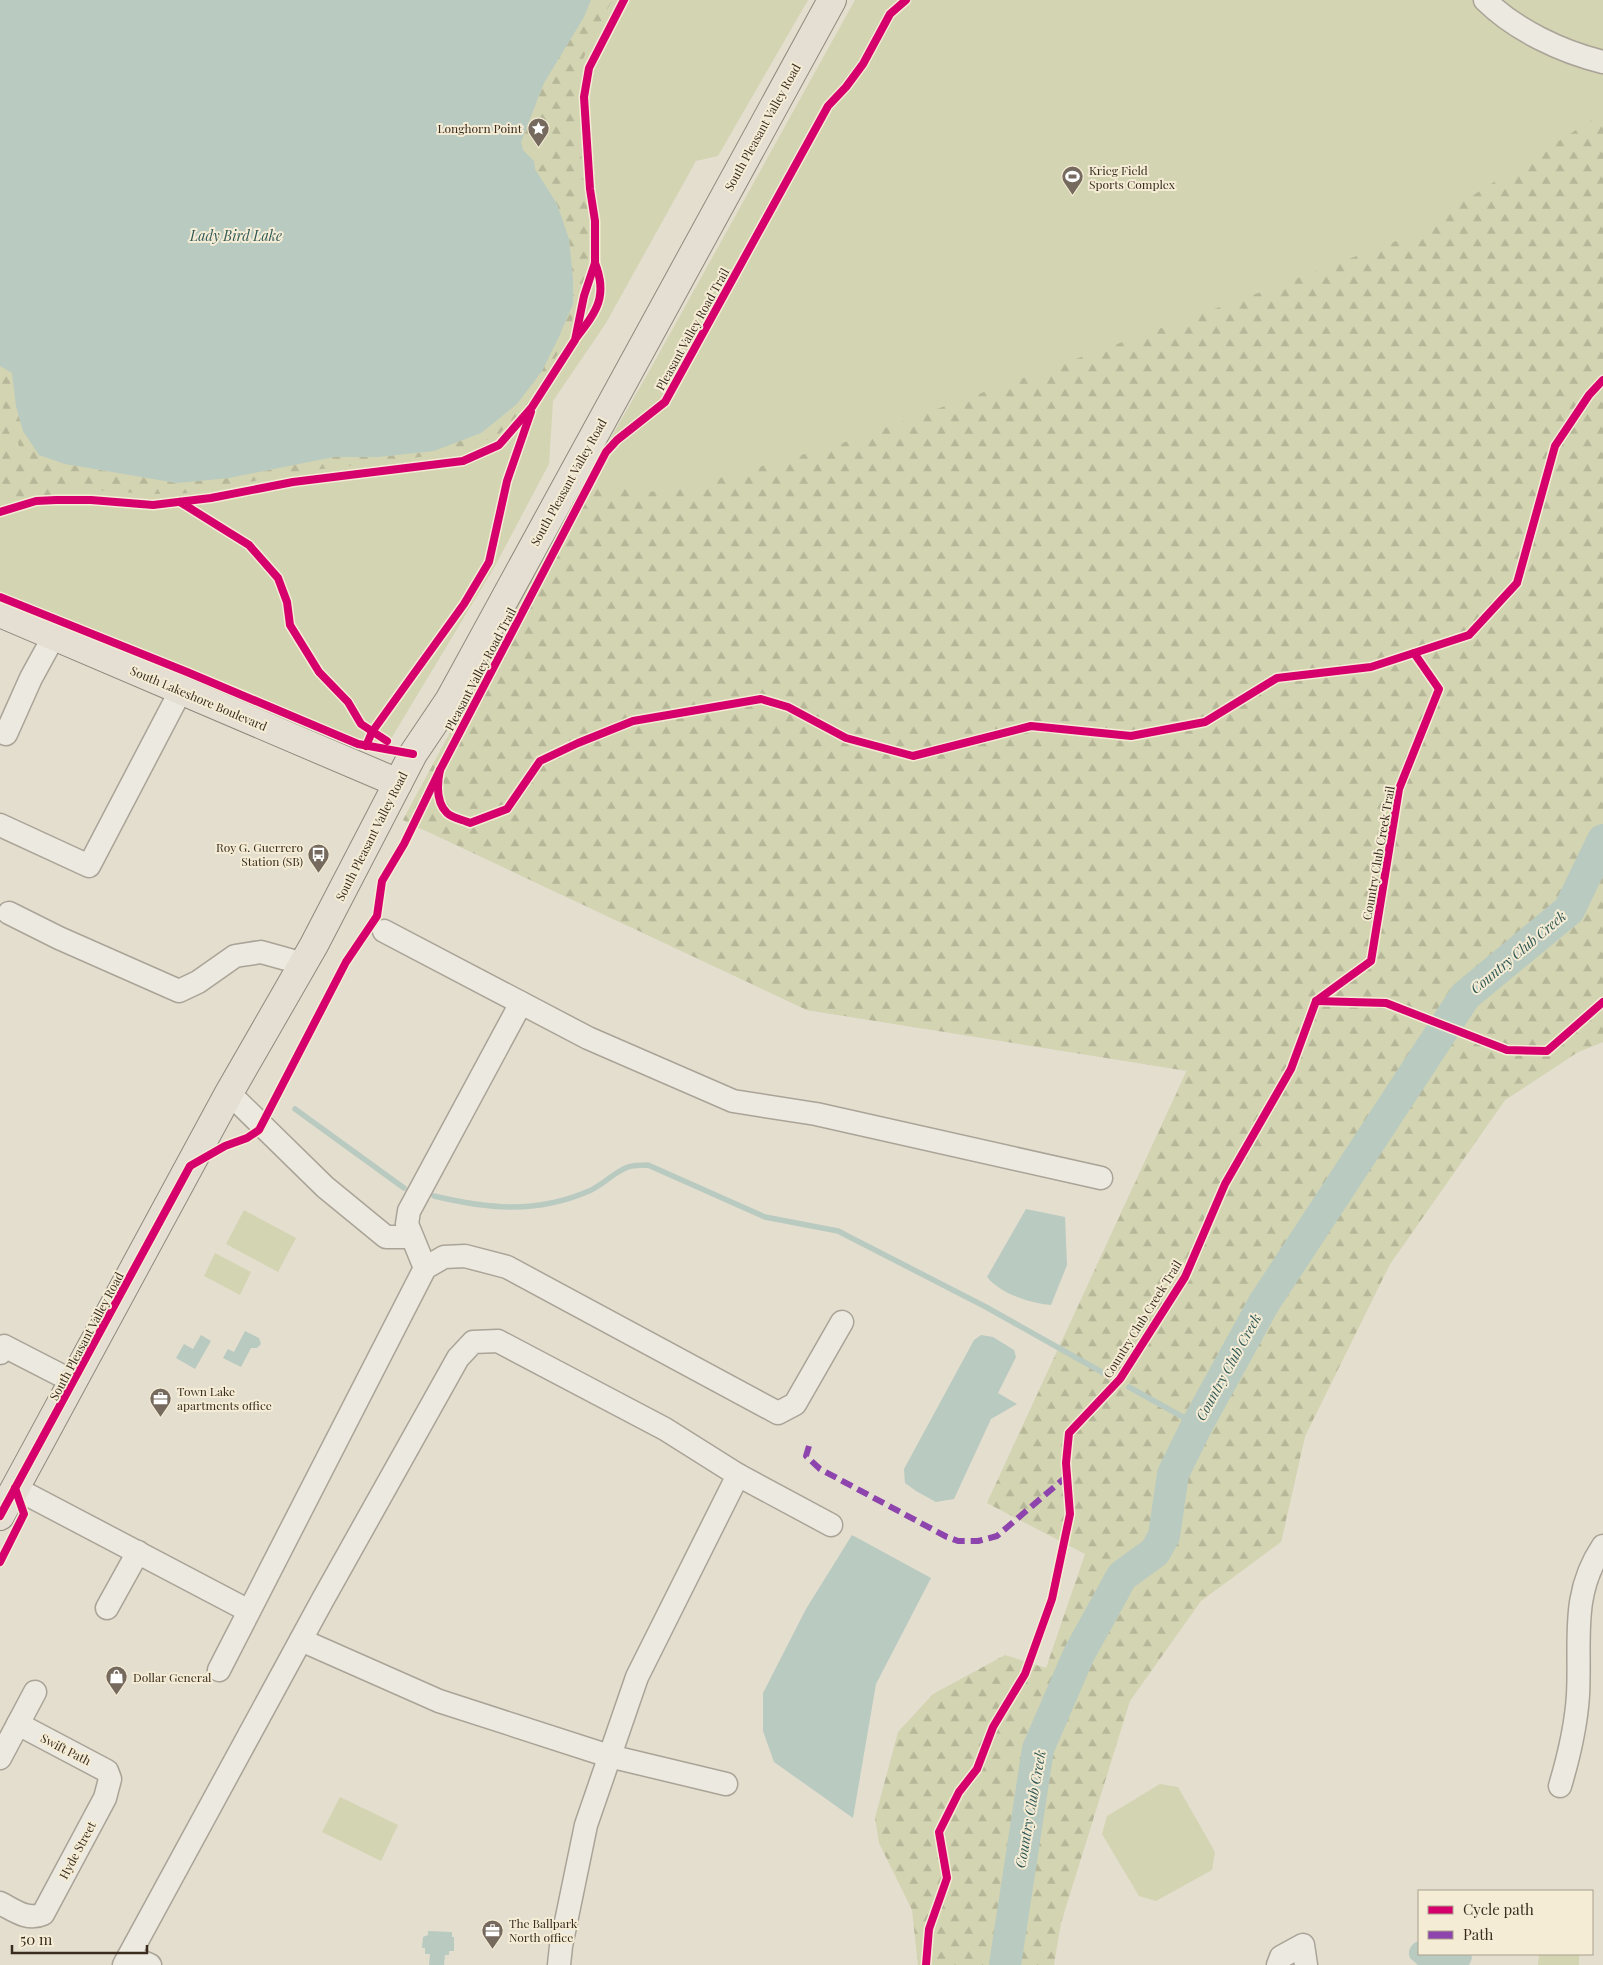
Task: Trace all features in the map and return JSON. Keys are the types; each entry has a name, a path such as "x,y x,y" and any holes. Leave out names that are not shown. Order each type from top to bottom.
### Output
{"main road":[{"name":"South Pleasant Valley Road","path":"0,1516 229,1094 304,964 412,754 450,699 832,0"},
{"name":"South Lakeshore Boulevard","path":"0,613 398,783"}],"lane":[{"path":"1485,0 1493,8 1544,41 1571,53 1603,62"},
{"path":"6,734 30,678 54,636"},
{"path":"0,825 89,866 181,690"},
{"path":"9,913 59,938 179,992 198,982 235,956 261,952 304,964"},
{"path":"384,932 588,1038 733,1101 816,1114 1101,1178"},
{"path":"424,1268 407,1224 409,1211 521,1003"},
{"path":"229,1094 325,1187 386,1237 411,1237"},
{"path":"219,1670 424,1268 444,1257 465,1256 507,1267 778,1413 795,1404 842,1322"},
{"path":"150,1965 127,1961 301,1640 458,1358 474,1342 498,1341 665,1429 738,1475 831,1525"},
{"path":"0,1353 4,1346 74,1382"},
{"path":"559,1965 560,1946 586,1825 637,1677 738,1475"},
{"path":"15,1488 249,1611"},
{"path":"1560,1786 1572,1744 1578,1696 1578,1621 1581,1596 1592,1562 1603,1546"},
{"path":"107,1608 138,1552"},
{"path":"301,1640 439,1701 609,1756 726,1784"},
{"path":"0,1758 35,1692"},
{"name":"Swift Path","path":"18,1724 107,1770 110,1779"},
{"name":"Hyde Street","path":"0,1903 29,1917 36,1917 42,1914 105,1798 110,1779"},
{"path":"1278,1965 1281,1957 1303,1946 1306,1965"}],"green space":[{"path":"587,0 808,0 718,156 696,161 606,323 553,401 549,464 495,566 389,742 361,742 0,592 0,352 510,147"},
{"path":"591,0 612,0 582,61 576,95 583,176 583,180 580,180 554,161 550,156 547,144 540,136 534,135 521,142 544,83 584,17"},
{"path":"855,0 1603,0 1603,1042 1578,1052 1505,1100 1390,1264 1305,1436 1281,1542 987,1503 1187,1070 807,1010 403,820 584,484 651,368"},
{"path":"1603,113 1603,1042 1578,1052 1505,1100 1390,1264 1305,1436 1281,1542 1201,1601 1130,1701 1061,1923 1054,1965 918,1965 912,1910 879,1843 875,1818 898,1732 933,1694 1005,1655 1046,1668 1085,1554 987,1503 1187,1071 807,1010 403,820 584,484 666,493 837,445 1253,295 1407,237"},
{"path":"544,163 560,178 586,196 590,218 588,263 579,299 576,300 572,321 574,324 573,329 524,409 497,436 462,449 420,457 305,471 194,493 154,494 91,490 55,484 20,448 3,408 0,366 12,373 16,406 23,431 39,455 65,464 177,483 229,478 334,457 378,457 434,451 517,404 542,371 573,304 573,279 569,239 557,204 536,170"},
{"path":"0,412 16,448 56,494 10,501 0,499"},
{"path":"244,1210 296,1238 278,1272 226,1244"},
{"path":"215,1253 251,1272 240,1295 204,1276"},
{"path":"1160,1784 1178,1787 1215,1852 1212,1870 1156,1901 1139,1896 1102,1834 1107,1816"},
{"path":"340,1797 398,1825 381,1861 322,1832"},
{"path":"1539,1955 1579,1955 1579,1965 1538,1965"}],"water":[{"name":"Lady Bird Lake","path":"0,0 591,0 584,17 544,83 521,142 523,150 534,161 535,169 557,204 569,239 573,279 573,304 542,371 517,404 481,433 434,451 378,457 334,457 229,478 177,483 65,464 39,455 23,431 16,406 12,373 0,366"},
{"path":"1026,1209 1065,1217 1067,1265 1051,1305 1016,1297 1000,1288 987,1277"},
{"path":"245,1331 259,1338 261,1344 257,1348 251,1348 241,1367 223,1358 228,1349 234,1352"},
{"path":"201,1335 211,1341 195,1369 176,1358 184,1344 193,1349"},
{"path":"981,1335 993,1337 1014,1350 1016,1357 998,1393 1017,1404 991,1419 954,1499 936,1502 905,1483 904,1469 974,1340"},
{"path":"852,1535 931,1578 876,1684 853,1818 774,1762 763,1731 763,1693 806,1609"},
{"path":"428,1931 452,1932 454,1951 449,1951 449,1955 445,1955 444,1965 429,1965 430,1954 425,1954 425,1948 422,1948 423,1937 428,1935"},
{"path":"1418,1941 1418,1955 1471,1955 1472,1958 1469,1965 1418,1965 1410,1958 1409,1953 1412,1945"}],"waterway":[{"name":"Country Club Creek","path":"1005,1965 1038,1749 1079,1654 1122,1576 1155,1552 1164,1536 1173,1474 1197,1425 1264,1303 1465,996 1569,910 1603,840"},
{"path":"295,1109 404,1188"},
{"path":"434,1196 493,1206 531,1206 550,1203 589,1191 628,1167 648,1165 765,1217 838,1231 986,1307 1107,1375"},
{"path":"1129,1387 1197,1425"}],"marked path":[{"path":"809,1446 806,1456 820,1469 947,1537 958,1541 978,1541 997,1536 1067,1476"}],"cycle path":[{"path":"0,512 36,501 91,500 153,505 211,498 293,482 463,461 499,445 532,407 575,340 584,296 595,263 595,221 590,189 584,97 589,68 624,0"},
{"name":"Pleasant Valley Road Trail","path":"0,1516 190,1166 225,1146 247,1138 259,1130 346,962 377,916 382,881 404,844 440,770 606,452 617,440 665,402 828,106 846,87 863,64 890,14 906,0"},
{"path":"576,338 590,320 598,303 600,285 595,263"},
{"path":"1414,653 1469,635 1517,583 1555,446 1589,395 1603,380"},
{"path":"366,746 372,732 464,604 489,562 507,481 531,412"},
{"path":"180,502 249,545 278,578 287,602 290,625 319,672 348,702 361,724 387,741"},
{"path":"0,597 187,672 358,744 413,754"},
{"name":"Country Club Creek Trail","path":"440,770 438,793 443,809 452,816 470,823 507,809 540,761 578,743 633,721 761,699 788,707 846,738 913,756 1031,726 1131,736 1205,722 1277,678 1371,667 1414,653 1439,689 1399,789 1371,961 1316,1001 1291,1069 1225,1184 1185,1277 1120,1379 1069,1433 1066,1463 1070,1514 1052,1599 1025,1674 993,1727 977,1769 959,1792 939,1832 947,1878 929,1929 926,1965"},
{"path":"1316,1001 1386,1003 1507,1050 1547,1051 1603,1002"},
{"path":"0,1562 24,1514 15,1488"}],"place":[{"name":"Longhorn Point","path":"538,147"},
{"name":"Krieg Field Sports Complex","path":"1073,196"},
{"name":"Roy G. Guerrero Station (SB)","path":"319,873"},
{"name":"Town Lake apartments office","path":"161,1417"},
{"name":"Dollar General","path":"117,1696"},
{"name":"The Ballpark North office","path":"493,1949"}]}
